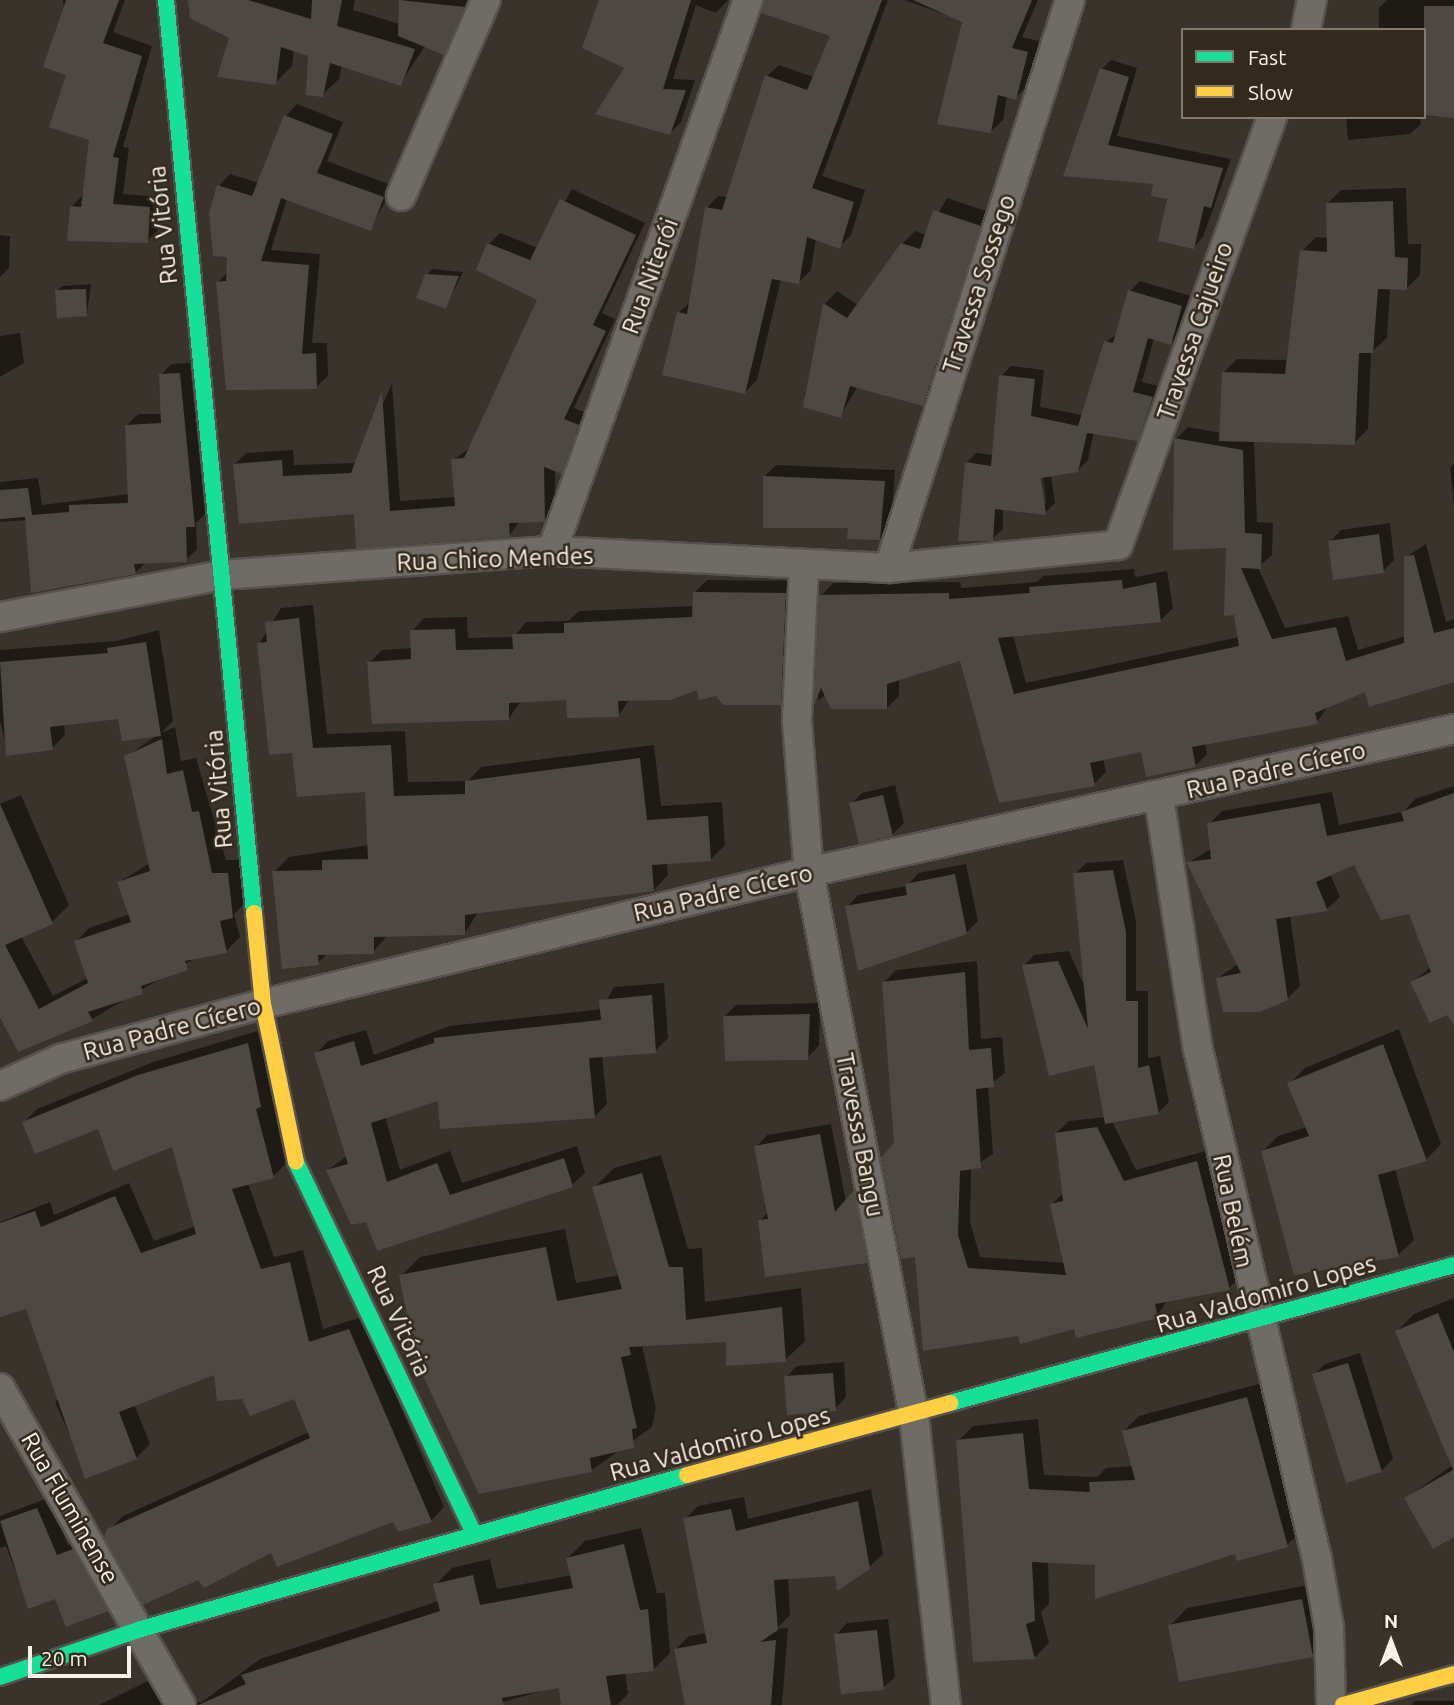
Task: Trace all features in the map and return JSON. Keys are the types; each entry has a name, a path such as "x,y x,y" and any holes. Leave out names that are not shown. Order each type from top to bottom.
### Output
{"street":[{"name":"Rua Vitória","path":"166,0 263,1004 292,1153 474,1533"},
{"path":"401,196 486,0"},
{"name":"Rua Niterói","path":"552,551 748,0"},
{"name":"Travessa Sossego","path":"889,568 1070,0"},
{"path":"1306,28 1312,0"},
{"name":"Travessa Cajueiro","path":"1118,545 1271,119"},
{"name":"Rua Chico Mendes","path":"0,617 222,575 552,551 889,568 1118,545"},
{"name":"Travessa Bangu","path":"804,564 797,722 809,872 914,1416 946,1705"},
{"name":"Rua Padre Cícero","path":"0,1086 60,1059 263,1004 809,872 1451,736"},
{"name":"Rua Belém","path":"1158,798 1198,1049 1257,1320 1317,1559 1329,1627 1331,1705"},
{"name":"Rua Valdomiro Lopes","path":"0,1677 141,1629 474,1533 914,1416 1454,1265"},
{"name":"Rua Fluminense","path":"0,1388 141,1629 181,1705"},
{"path":"1343,1705 1454,1674"}],"building":[{"path":"66,0 119,0 103,43 142,56 113,157 119,158 113,204 150,207 148,243 67,241 70,206 81,207 89,140 49,127 66,75 43,67"},
{"path":"188,0 248,0 311,19 312,0 342,0 337,26 415,49 401,86 330,63 323,97 306,95 308,56 281,47 276,85 217,77 229,38 190,18"},
{"path":"399,0 465,7 444,55 398,36"},
{"path":"599,0 691,0 663,89 686,90 670,135 595,114 624,68 582,48"},
{"path":"764,0 882,0 812,188 854,202 840,249 807,237 799,284 772,279 745,394 662,375 677,312 687,314 705,207 722,210 765,75 807,90 830,36 761,13"},
{"path":"913,0 1032,0 1012,48 1028,52 1016,100 998,95 991,133 937,124 962,22"},
{"path":"1424,6 1454,6 1454,118 1426,115"},
{"path":"1100,68 1129,77 1108,145 1223,168 1211,208 1204,206 1194,249 1158,241 1167,199 1151,196 1153,184 1063,176"},
{"path":"284,115 333,134 317,173 384,197 371,231 281,198 261,261 309,265 302,354 316,353 317,389 226,390 216,282 226,281 227,257 213,256 209,213 217,185 252,196"},
{"path":"560,199 636,235 593,325 606,331 564,419 579,425 562,474 544,467 545,522 509,523 510,537 356,549 354,514 239,524 233,464 282,460 283,476 351,473 382,391 390,511 455,506 451,459 464,458 537,300 476,270 487,243 530,260"},
{"path":"1393,201 1395,257 1408,258 1407,290 1378,289 1373,353 1359,353 1355,445 1219,441 1222,372 1285,374 1300,250 1327,252 1326,203"},
{"path":"933,210 981,226 923,406 850,386 841,418 803,407 823,303 847,318 901,243 920,249"},
{"path":"425,274 459,276 446,309 416,298"},
{"path":"86,289 87,316 57,318 55,290"},
{"path":"1128,290 1182,306 1171,345 1148,338 1133,392 1153,397 1138,441 1087,433 1078,472 1041,478 1046,515 995,509 993,541 958,541 965,462 991,466 999,375 1035,379 1031,416 1078,426 1104,341 1113,343"},
{"path":"180,373 195,527 186,527 187,562 134,564 136,574 31,593 25,517 0,519 0,490 28,488 32,515 69,512 69,505 128,503 125,425 161,423 159,374"},
{"path":"1174,438 1243,450 1245,533 1262,534 1261,569 1241,568 1272,639 1336,627 1346,661 1404,643 1404,556 1414,555 1434,633 1454,628 1454,682 1369,707 1365,692 1315,713 1318,724 1192,747 1196,767 1146,777 1141,752 1090,763 1095,786 999,803 960,661 887,684 887,709 831,709 821,688 814,705 819,595 949,593 949,599 1030,593 1029,587 1122,580 1123,589 1156,582 1161,622 998,638 1014,694 1239,646 1234,615 1224,616 1226,548 1173,550"},
{"path":"763,476 885,481 880,540 847,539 848,528 763,528"},
{"path":"1379,534 1384,573 1333,580 1328,541"},
{"path":"693,592 786,593 781,705 723,705 716,696 699,700 697,690 670,700 618,701 619,717 567,718 566,700 509,703 509,720 372,724 367,662 411,659 410,630 455,629 456,650 513,649 512,634 564,633 564,623 692,617"},
{"path":"299,618 313,748 391,745 394,796 465,794 465,781 640,758 647,820 708,816 711,861 652,865 654,891 465,915 465,935 374,937 374,954 318,955 319,965 282,969 272,871 322,870 322,860 368,859 365,792 297,797 292,753 269,755 257,643 267,642 265,622"},
{"path":"146,642 161,736 122,741 118,719 50,727 53,750 6,756 0,662 108,653 107,648"},
{"path":"162,739 167,774 183,770 192,812 199,811 212,873 228,873 233,918 220,921 227,953 185,961 188,970 141,986 143,994 88,1012 93,1021 18,1052 0,1017 0,804 53,924 5,945 39,1009 88,983 74,941 131,922 117,882 150,871 124,756"},
{"path":"1454,793 1454,1025 1447,1015 1430,1023 1410,982 1431,972 1409,914 1381,920 1354,865 1316,882 1328,911 1276,919 1288,1000 1260,1012 1223,1012 1216,978 1241,973 1186,862 1211,859 1207,823 1320,803 1327,836 1404,821 1401,812"},
{"path":"883,795 893,836 859,844 849,803"},
{"path":"1113,870 1126,932 1126,1001 1138,1001 1138,1068 1149,1065 1159,1114 1105,1124 1094,1065 1049,1076 1022,965 1058,961 1088,1029 1073,873"},
{"path":"955,874 967,934 858,971 845,906 907,895 905,884"},
{"path":"965,972 969,1050 991,1048 994,1087 976,1089 981,1168 960,1171 958,1235 968,1268 1066,1275 1050,1204 1063,1201 1055,1133 1097,1127 1124,1181 1197,1161 1230,1290 1155,1304 1158,1318 1076,1338 1074,1329 1020,1344 1018,1336 923,1351 915,1257 901,1259 881,1158 894,1143 882,982"},
{"path":"652,995 656,1053 589,1058 595,1118 440,1129 438,1101 371,1123 387,1182 437,1163 450,1195 564,1158 573,1187 377,1251 366,1222 351,1225 326,1170 348,1164 314,1053 354,1041 361,1066 434,1043 434,1038 601,1020 599,1000"},
{"path":"810,1014 808,1060 725,1061 723,1016"},
{"path":"248,1043 261,1107 256,1109 274,1178 232,1189 261,1269 290,1262 309,1342 349,1329 432,1522 398,1532 393,1522 277,1567 271,1553 204,1588 198,1580 143,1605 104,1537 107,1529 310,1438 294,1399 250,1416 242,1399 217,1401 214,1375 119,1412 137,1459 85,1479 26,1309 0,1317 0,1223 35,1211 41,1227 115,1196 141,1253 196,1234 172,1147 113,1171 98,1129 35,1154 22,1122 138,1075"},
{"path":"1383,1044 1427,1161 1378,1175 1399,1257 1294,1275 1261,1151 1309,1136 1287,1083"},
{"path":"820,1134 835,1212 854,1190 868,1263 765,1277 758,1220 768,1219 754,1146"},
{"path":"642,1173 669,1267 683,1267 686,1320 782,1307 786,1362 726,1366 726,1342 629,1347 631,1355 621,1357 637,1428 632,1429 634,1448 590,1458 592,1472 479,1494 406,1340 412,1339 399,1275 546,1247 557,1301 622,1289 592,1187"},
{"path":"1438,1313 1454,1352 1454,1537 1433,1549 1404,1498 1453,1470 1395,1331"},
{"path":"1348,1363 1382,1472 1346,1483 1312,1374"},
{"path":"833,1373 836,1411 787,1415 784,1376"},
{"path":"1247,1397 1288,1547 1237,1561 1235,1554 1095,1599 1095,1565 1032,1562 1035,1621 1026,1624 1035,1659 973,1662 956,1440 1023,1433 1029,1489 1090,1492 1089,1482 1135,1480 1122,1431"},
{"path":"858,1501 870,1569 837,1591 835,1576 774,1580 778,1630 760,1642 776,1640 771,1705 685,1705 674,1649 707,1643 683,1518 731,1509 736,1531"},
{"path":"37,1508 57,1555 73,1549 108,1611 66,1627 55,1599 28,1609 0,1521"},
{"path":"624,1544 640,1610 648,1609 654,1671 606,1676 611,1705 561,1705 559,1688 502,1698 503,1705 198,1705 246,1684 241,1675 440,1611 433,1584 473,1575 480,1605 573,1588 566,1558"},
{"path":"1302,1599 1313,1657 1179,1682 1168,1625"},
{"path":"877,1630 884,1690 841,1694 834,1634"}],"traffic: fast":[{"path":"166,0 254,913"},
{"path":"296,1162 474,1533"},
{"path":"950,1403 1454,1265"},
{"path":"0,1677 141,1629 687,1475"}],"traffic: slow":[{"path":"254,913 263,1004 296,1162"},
{"path":"687,1475 950,1403"},
{"path":"1343,1705 1454,1674"}]}
